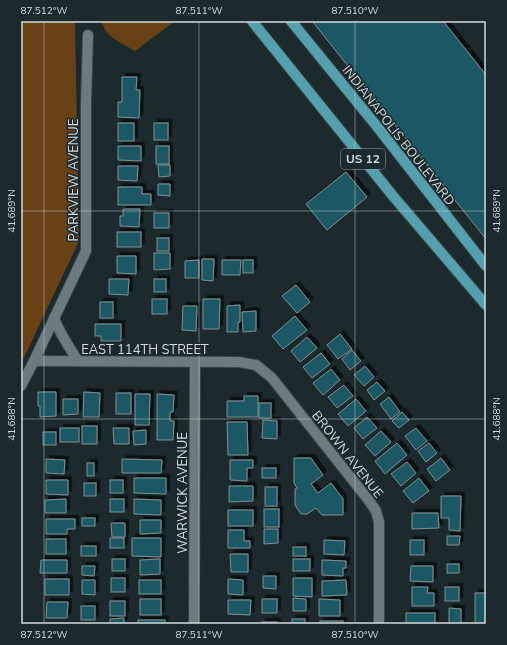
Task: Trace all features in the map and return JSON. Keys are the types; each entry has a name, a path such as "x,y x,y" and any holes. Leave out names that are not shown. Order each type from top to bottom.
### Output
{"main road":[{"name":"US 12","path":"252,21 393,196 486,305"},
{"name":"INDIANAPOLIS BOULEVARD","path":"291,21 375,124 486,266"}],"street":[{"name":"PARKVIEW AVENUE","path":"21,386 86,251 86,102 88,35"},
{"path":"54,318 63,338 78,361"},
{"name":"EAST 114TH STREET","path":"34,361 240,362 256,365"},
{"name":"WARWICK AVENUE","path":"194,624 195,362"},
{"name":"BROWN AVENUE","path":"256,365 272,378 376,511 379,522 379,624"}],"shaded area":[{"path":"21,21 75,21 79,241 21,364"},
{"path":"101,21 175,21 135,51 114,39 106,32"}],"building":[{"path":"312,21 443,21 486,75 486,239"},
{"path":"122,77 137,77 136,90 140,90 139,118 118,117 118,102 122,102"},
{"path":"118,123 134,123 134,141 118,141"},
{"path":"154,123 168,123 168,140 154,140"},
{"path":"118,146 141,146 141,161 118,160"},
{"path":"156,146 169,146 169,164 156,164"},
{"path":"158,165 170,165 170,176 159,177"},
{"path":"118,166 138,166 137,181 118,180"},
{"path":"346,172 367,197 327,230 306,204"},
{"path":"158,184 170,184 170,196 158,195"},
{"path":"118,187 142,187 142,194 151,194 151,205 118,205"},
{"path":"123,209 140,209 139,227 120,226 120,216 123,216"},
{"path":"154,213 169,213 169,228 154,228"},
{"path":"117,232 141,232 141,247 117,247"},
{"path":"157,238 169,238 169,251 157,251"},
{"path":"154,253 170,253 170,269 154,270"},
{"path":"117,256 136,256 136,274 117,273"},
{"path":"202,259 214,259 213,281 202,280"},
{"path":"199,260 199,278 185,278 185,261"},
{"path":"222,260 241,260 240,275 222,275"},
{"path":"243,260 253,260 253,273 243,273"},
{"path":"109,279 129,279 128,295 109,294"},
{"path":"154,279 166,279 166,292 154,292"},
{"path":"296,285 310,302 297,313 282,296"},
{"path":"152,299 167,299 167,314 152,314"},
{"path":"203,299 220,299 219,329 203,329"},
{"path":"100,302 113,302 113,318 100,318"},
{"path":"240,305 240,322 238,322 238,332 227,332 227,306"},
{"path":"183,306 197,306 196,331 182,330"},
{"path":"256,311 256,331 243,332 242,312"},
{"path":"295,316 307,330 283,349 272,336"},
{"path":"95,324 121,324 121,341 101,341 101,336 95,336"},
{"path":"340,334 352,349 338,359 327,345"},
{"path":"307,337 317,348 300,362 291,351"},
{"path":"352,350 361,361 350,370 342,359"},
{"path":"321,353 330,364 312,378 303,367"},
{"path":"365,366 374,377 364,386 354,375"},
{"path":"331,369 340,380 323,395 313,383"},
{"path":"377,382 385,391 374,400 367,390"},
{"path":"344,385 353,396 337,408 328,397"},
{"path":"38,392 56,392 56,416 40,417"},
{"path":"84,392 100,393 99,417 83,417"},
{"path":"116,393 131,393 131,414 116,414"},
{"path":"135,394 150,394 149,425 135,425"},
{"path":"157,394 174,395 173,412 170,412 170,421 174,421 173,440 157,440"},
{"path":"244,396 258,396 258,417 227,417 227,401 244,401"},
{"path":"389,397 400,412 391,419 380,404"},
{"path":"63,399 78,399 78,414 63,415"},
{"path":"356,399 366,411 348,426 338,414"},
{"path":"259,403 271,403 271,418 259,418"},
{"path":"402,412 409,420 399,428 392,421"},
{"path":"367,417 377,428 363,439 354,428"},
{"path":"263,420 277,421 277,439 262,438"},
{"path":"227,422 247,422 248,455 228,455"},
{"path":"82,426 97,426 97,444 82,444"},
{"path":"60,428 79,428 79,442 60,442"},
{"path":"113,428 129,428 129,444 114,444"},
{"path":"416,428 427,441 416,450 405,436"},
{"path":"146,430 146,444 134,445 133,431"},
{"path":"381,431 391,442 375,456 365,445"},
{"path":"43,432 56,432 56,445 43,445"},
{"path":"397,443 407,455 385,474 375,461"},
{"path":"429,443 437,453 426,462 418,451"},
{"path":"294,458 311,458 323,475 311,484 318,493 331,483 343,499 343,515 322,515 316,508 307,514 301,514 295,505 295,489 297,488 294,483"},
{"path":"441,458 450,470 436,481 427,469"},
{"path":"46,459 65,460 64,474 46,473"},
{"path":"122,459 162,460 161,473 122,473"},
{"path":"230,460 253,460 253,468 247,468 247,481 230,480"},
{"path":"407,462 416,473 401,486 391,474"},
{"path":"87,463 94,463 94,476 87,476"},
{"path":"262,468 276,468 276,478 262,478"},
{"path":"134,478 166,478 166,494 134,493"},
{"path":"419,478 429,491 413,503 403,491"},
{"path":"46,480 68,480 68,495 46,494"},
{"path":"110,480 123,480 123,493 110,493"},
{"path":"84,483 96,483 96,496 84,496"},
{"path":"229,486 253,486 253,501 229,502"},
{"path":"265,487 277,487 277,506 265,506"},
{"path":"441,496 461,496 460,531 449,530 449,518 441,518"},
{"path":"66,499 66,513 45,513 45,500"},
{"path":"110,499 124,499 124,512 110,512"},
{"path":"134,499 161,500 161,515 134,514"},
{"path":"264,509 279,509 279,527 264,527"},
{"path":"228,510 253,510 253,526 228,526"},
{"path":"412,513 438,513 439,528 412,529"},
{"path":"82,518 95,518 95,526 82,526"},
{"path":"46,519 75,519 75,529 67,529 67,534 46,534"},
{"path":"140,520 161,520 161,533 140,534"},
{"path":"111,523 125,523 125,537 112,537"},
{"path":"264,529 278,529 278,543 264,544"},
{"path":"228,530 244,530 244,541 250,541 250,548 228,548"},
{"path":"447,536 460,536 459,545 447,545"},
{"path":"110,538 124,538 124,548 110,548"},
{"path":"132,538 161,538 161,557 132,556"},
{"path":"46,539 66,539 66,554 46,554"},
{"path":"324,540 345,541 344,555 324,554"},
{"path":"410,540 424,540 424,555 410,555"},
{"path":"81,546 96,546 96,556 81,556"},
{"path":"293,547 306,547 306,556 293,556"},
{"path":"230,554 248,554 248,572 231,572"},
{"path":"112,559 125,559 125,571 112,571"},
{"path":"160,559 160,574 140,575 140,560"},
{"path":"293,559 310,559 310,571 293,571"},
{"path":"41,560 67,560 67,573 40,573"},
{"path":"322,560 346,561 346,568 343,568 343,576 322,575"},
{"path":"447,564 459,564 459,573 447,573"},
{"path":"82,566 95,566 94,576 82,575"},
{"path":"411,566 433,566 433,582 410,581"},
{"path":"263,576 276,576 276,589 263,588"},
{"path":"111,578 125,578 125,592 111,592"},
{"path":"293,578 312,578 312,597 293,596"},
{"path":"45,579 69,579 69,595 45,595"},
{"path":"228,579 243,580 243,595 228,594"},
{"path":"82,580 95,580 95,595 82,594"},
{"path":"139,580 161,580 161,594 139,594"},
{"path":"346,580 347,595 322,596 322,581"},
{"path":"412,587 428,587 427,593 434,593 434,606 412,606"},
{"path":"445,587 459,587 459,601 445,601"},
{"path":"475,593 486,593 486,624 475,624"},
{"path":"293,598 306,599 306,611 293,611"},
{"path":"140,599 161,599 161,615 140,615"},
{"path":"262,599 277,599 277,613 262,613"},
{"path":"319,599 340,600 340,616 319,616"},
{"path":"228,600 251,600 250,615 228,614"},
{"path":"110,601 125,601 125,616 110,616"},
{"path":"47,602 68,602 67,618 46,618"},
{"path":"81,606 95,606 95,620 81,620"},
{"path":"449,608 461,609 461,624 449,624"},
{"path":"406,613 435,613 435,624 406,624"},
{"path":"124,618 124,624 110,624 110,619"},
{"path":"292,619 305,619 305,624 292,624"},
{"path":"138,620 165,620 165,624 138,624"},
{"path":"320,621 343,621 343,624 320,624"},
{"path":"262,622 277,622 277,624 262,624"}]}
